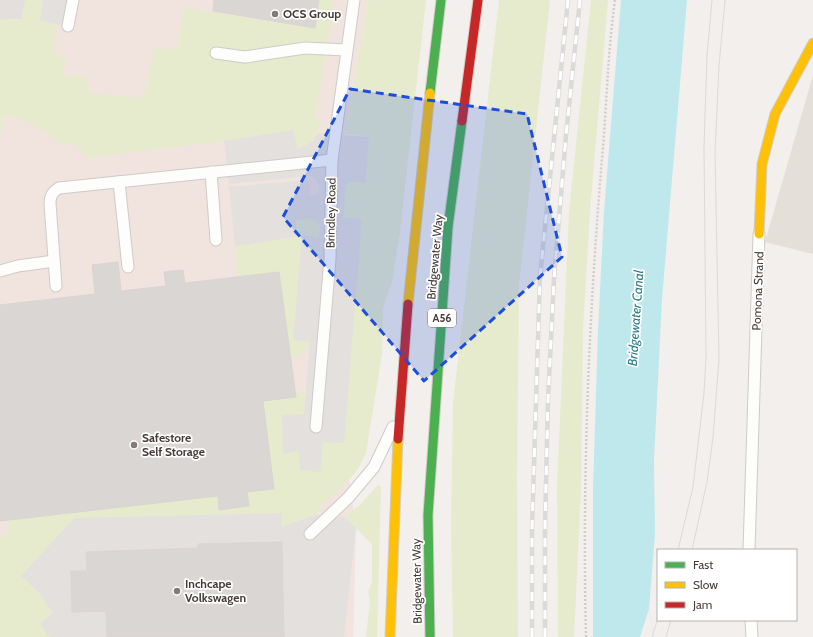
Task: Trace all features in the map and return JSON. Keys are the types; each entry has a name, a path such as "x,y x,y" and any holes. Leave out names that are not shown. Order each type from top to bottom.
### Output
{"main road":[{"name":"Bridgewater Way","path":"390,637 391,540 398,416 415,219 441,0"},
{"name":"Bridgewater Way","path":"430,637 428,515 448,227 478,0"},
{"name":"Pomona Strand","path":"760,234 762,164 775,114 813,43"}],"lane":[{"path":"68,26 73,0"},
{"name":"Brindley Road","path":"316,427 330,259 332,160 354,0"},
{"path":"216,53 245,57 305,48 346,50"},
{"path":"56,286 50,197 54,191 59,188 332,160"},
{"path":"211,172 216,240"},
{"path":"119,182 128,267"},
{"name":"Pomona Strand","path":"749,549 760,234"},
{"path":"0,271 18,266 54,261"},
{"path":"310,534 348,498 374,467 398,416"},
{"path":"751,621 752,637"}],"path":[{"path":"586,637 585,571 590,330 597,211 615,0"}],"highlighted area":[{"path":"350,89 527,114 562,257 424,381 283,217"}],"shaded area":[{"path":"0,0 26,0 22,19 0,20"},
{"path":"26,0 368,0 345,134 344,443 356,528 353,637 49,637 0,574 0,137"},
{"path":"43,0 73,0 68,26 40,21"},
{"path":"813,75 813,254 765,242"},
{"path":"293,130 298,149 312,142 318,133 369,137 366,183 347,182 343,217 362,219 344,443 323,442 320,472 300,470 299,451 283,454 282,415 304,414 310,342 293,340 302,236 319,237 320,225 312,219 296,220 296,237 235,246 229,187 308,180 311,196 317,194 320,189 315,178 309,176 229,184 224,141"},
{"path":"282,513 281,527 315,515 344,517 356,528 344,637 284,637 281,542 198,544 198,548 86,552 87,571 71,571 72,612 106,611 107,637 49,637 40,624 53,613 39,593 21,576 74,518"}],"green space":[{"path":"25,0 43,0 40,21 57,24 53,54 65,56 64,76 87,77 90,93 143,98 155,48 177,50 184,8 315,28 319,0 335,0 315,121 320,120 318,130 311,141 298,149 293,130 224,141 87,158 74,143 62,145 35,126 20,119 4,116 0,136 0,20 22,19"},
{"path":"368,0 426,0 400,232 392,282 383,308 382,354 366,453 358,469 350,479 324,503 315,515 281,527 281,513 74,518 22,576 39,593 53,613 40,624 49,637 0,637 0,536 9,535 7,520 218,496 220,510 249,506 247,492 274,489 263,401 295,397 295,392 302,391 306,395 299,451 320,471 323,442 362,219 343,217 347,182 366,183 369,137 345,134"},
{"path":"499,0 550,0 519,286 517,476 518,637 453,637 451,524 453,403"},
{"path":"591,0 608,0 590,211 583,330 581,489 574,637 558,637 557,487 569,212"},
{"path":"305,218 318,222 319,237 302,237 293,340 310,342 300,355 291,359 279,272 237,277 235,246 296,238 296,220"},
{"path":"378,485 381,487 377,637 366,637 370,601 368,592 372,582 372,544 344,517 360,505"}],"water":[{"name":"Bridgewater Canal","path":"621,0 687,0 662,299 654,460 655,534 649,609 654,637 593,637 593,489 598,330 604,211"}],"pier":[{"path":"649,609 654,637 640,637"}],"building":[{"name":"OCS Group","path":"214,0 319,0 315,28 213,11"},
{"name":"Safestore Self Storage","path":"118,262 121,291 166,286 164,272 183,270 185,283 279,272 296,397 263,401 274,489 247,492 249,506 219,510 218,496 0,521 0,305 95,294 92,265"},
{"name":"Inchcape Volkswagen","path":"282,542 284,637 107,637 106,611 72,612 71,571 87,571 86,552 198,548 198,544"}],"tram line":[{"path":"678,549 693,487 704,393 706,357 704,146 707,56 712,0"},
{"path":"692,549 707,482 713,437 719,359 715,152 719,66 725,0"},
{"path":"652,637 657,621"},
{"path":"666,637 671,621"}],"railway":[{"path":"532,637 532,528 540,277 568,0"},
{"path":"545,637 545,526 548,400 554,279 566,135 580,0"}],"traffic: fast":[{"path":"430,93 441,0"},
{"path":"430,637 428,515 448,227 462,121"}],"traffic: slow":[{"path":"759,234 762,164 775,114 813,43"},
{"path":"408,304 430,93"},
{"path":"390,637 398,439"}],"traffic: jam":[{"path":"462,121 478,0"},
{"path":"398,439 408,304"}],"place":[{"name":"OCS Group","path":"275,14"},
{"name":"Safestore Self Storage","path":"134,445"},
{"name":"Inchcape Volkswagen","path":"177,591"}]}
